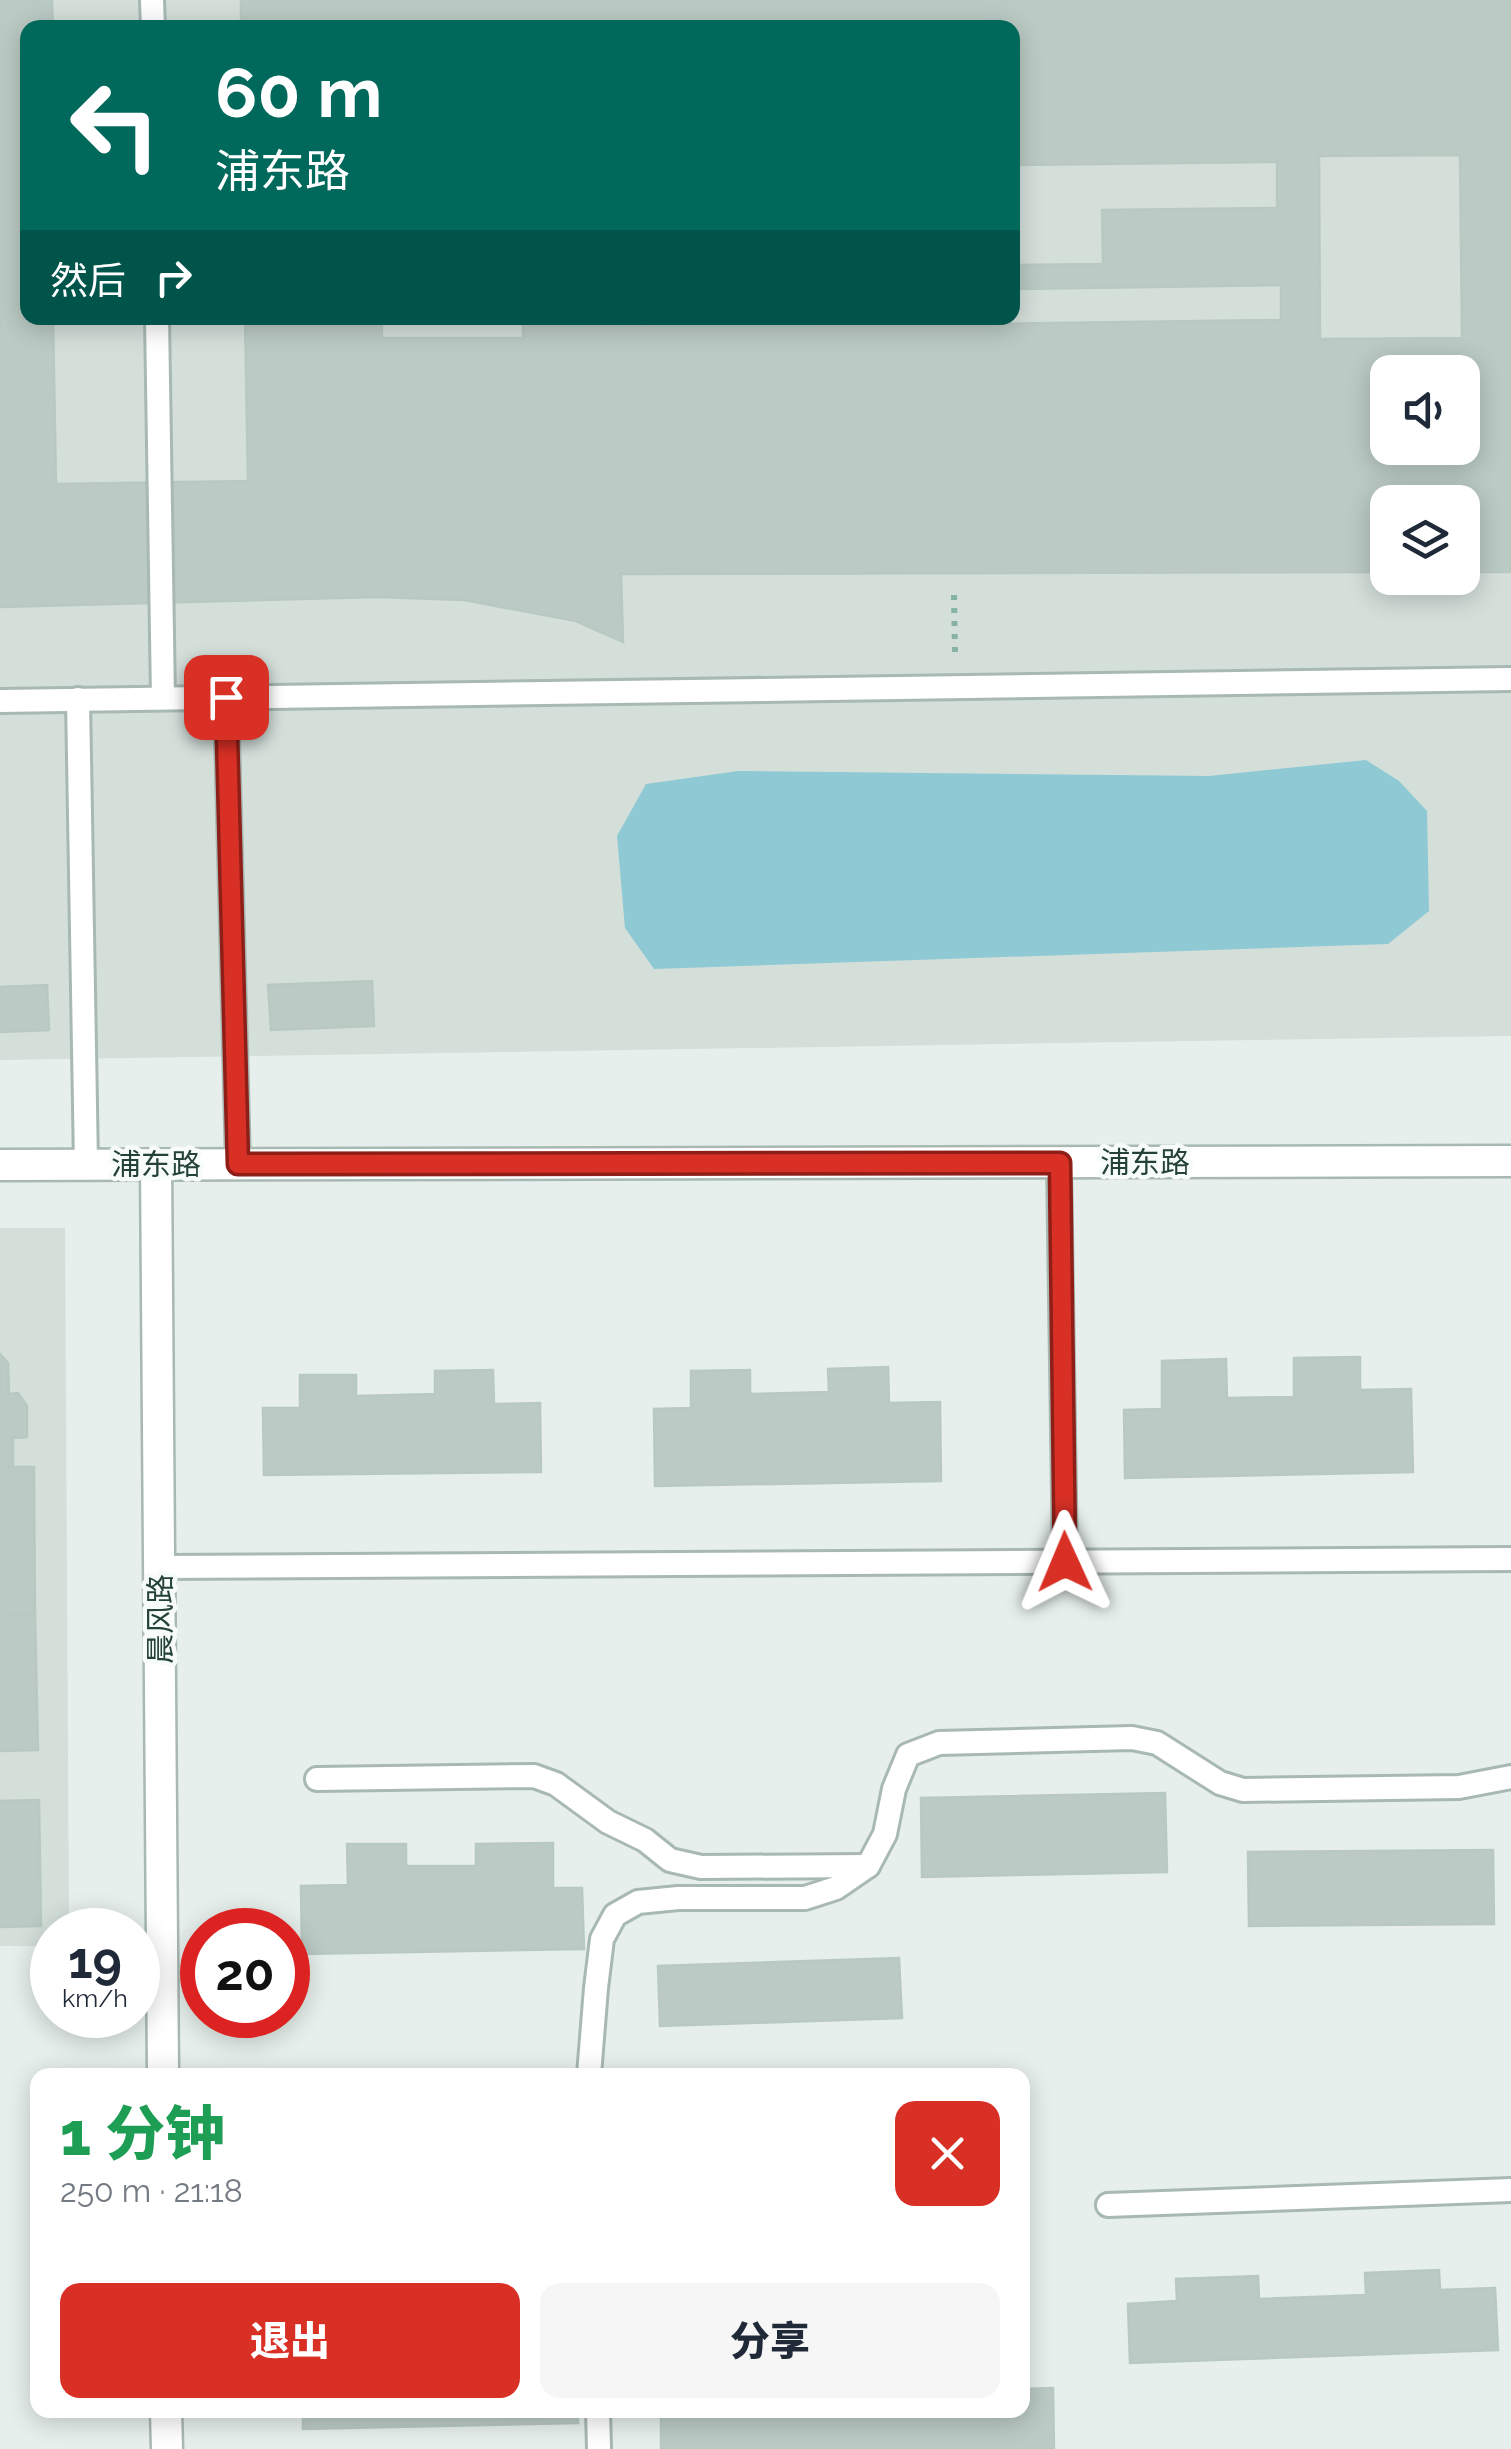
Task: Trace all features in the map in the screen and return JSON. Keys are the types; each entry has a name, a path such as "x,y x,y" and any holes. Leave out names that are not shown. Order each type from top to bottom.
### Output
{"street":[{"name":"浦东路","path":"0,1165 1511,1161"},
{"name":"晨风路","path":"156,1164 164,2068"},
{"path":"166,2418 167,2449"}],"lane":[{"path":"158,325 164,698"},
{"path":"0,701 1511,679"},
{"path":"226,697 238,1164"},
{"path":"78,699 86,1164"},
{"path":"1060,1163 1065,1562"},
{"path":"160,1567 1511,1560"},
{"path":"591,2068 602,1939 615,1914 638,1902 678,1898 805,1898 836,1888 868,1866 885,1834 894,1789 908,1755 939,1743 1132,1738 1157,1743 1220,1783 1243,1790 1459,1787 1511,1777"},
{"path":"317,1779 534,1776 556,1784 608,1822 646,1840 670,1860 700,1867 868,1866"},
{"path":"1108,2204 1511,2190"},
{"path":"598,2418 599,2449"}],"path":[{"path":"954,595 956,687"}],"shaded area":[{"path":"0,0 1511,0 1511,1036 0,1060"},
{"path":"0,1228 65,1228 69,1908 30,1908 30,1946 0,1946"}],"water":[{"path":"1366,760 1399,781 1427,811 1429,911 1388,944 654,969 625,928 617,836 646,784 738,771 1209,776"}],"building":[{"path":"0,0 52,0 53,20 20,20 20,325 53,325 56,484 248,481 245,325 382,325 382,338 523,338 523,325 1020,325 1281,320 1281,285 1020,289 1020,265 1103,264 1102,210 1277,208 1277,162 1020,165 1020,20 241,20 241,0 1511,0 1511,572 1480,572 1480,485 1370,485 1370,572 621,574 623,642 576,621 464,600 377,597 0,607","holes":["1460,155 1462,338 1320,339 1319,156"]},
{"path":"372,981 374,1026 271,1030 268,985"},
{"path":"47,985 49,1030 0,1032 0,987"},
{"path":"0,1354 8,1363 9,1394 18,1393 27,1406 27,1437 13,1438 13,1467 0,1467"},
{"path":"1360,1357 1360,1390 1411,1389 1413,1472 1125,1478 1124,1410 1162,1409 1162,1361 1226,1359 1227,1398 1294,1397 1294,1358"},
{"path":"888,1367 889,1403 940,1402 941,1481 655,1486 654,1409 691,1408 691,1371 750,1370 750,1394 829,1392 828,1369"},
{"path":"493,1370 494,1404 540,1403 541,1472 264,1475 263,1408 300,1408 300,1375 356,1375 356,1396 435,1394 435,1371"},
{"path":"0,1467 34,1467 35,1614 0,1614"},
{"path":"0,1614 35,1614 38,1750 0,1751"},
{"path":"1165,1793 1167,1872 922,1877 921,1798"},
{"path":"39,1800 41,1908 30,1908 30,1926 0,1927 0,1801"},
{"path":"553,1843 553,1888 582,1888 584,1949 310,1954 310,1908 301,1908 301,1886 348,1885 347,1844 406,1844 406,1866 476,1866 476,1844"},
{"path":"1493,1850 1494,1924 1249,1926 1248,1852"},
{"path":"899,1958 902,2018 660,2026 658,1966"},
{"path":"1439,2270 1440,2290 1495,2288 1498,2350 1130,2363 1128,2304 1177,2301 1176,2279 1258,2276 1259,2299 1366,2295 1365,2273"},
{"path":"1053,2388 1054,2449 661,2449 661,2418 1030,2418 1030,2389"},
{"path":"303,2418 578,2418 578,2423 303,2429"}],"route":[{"path":"226,697 238,1164 1060,1163 1065,1562"}]}
